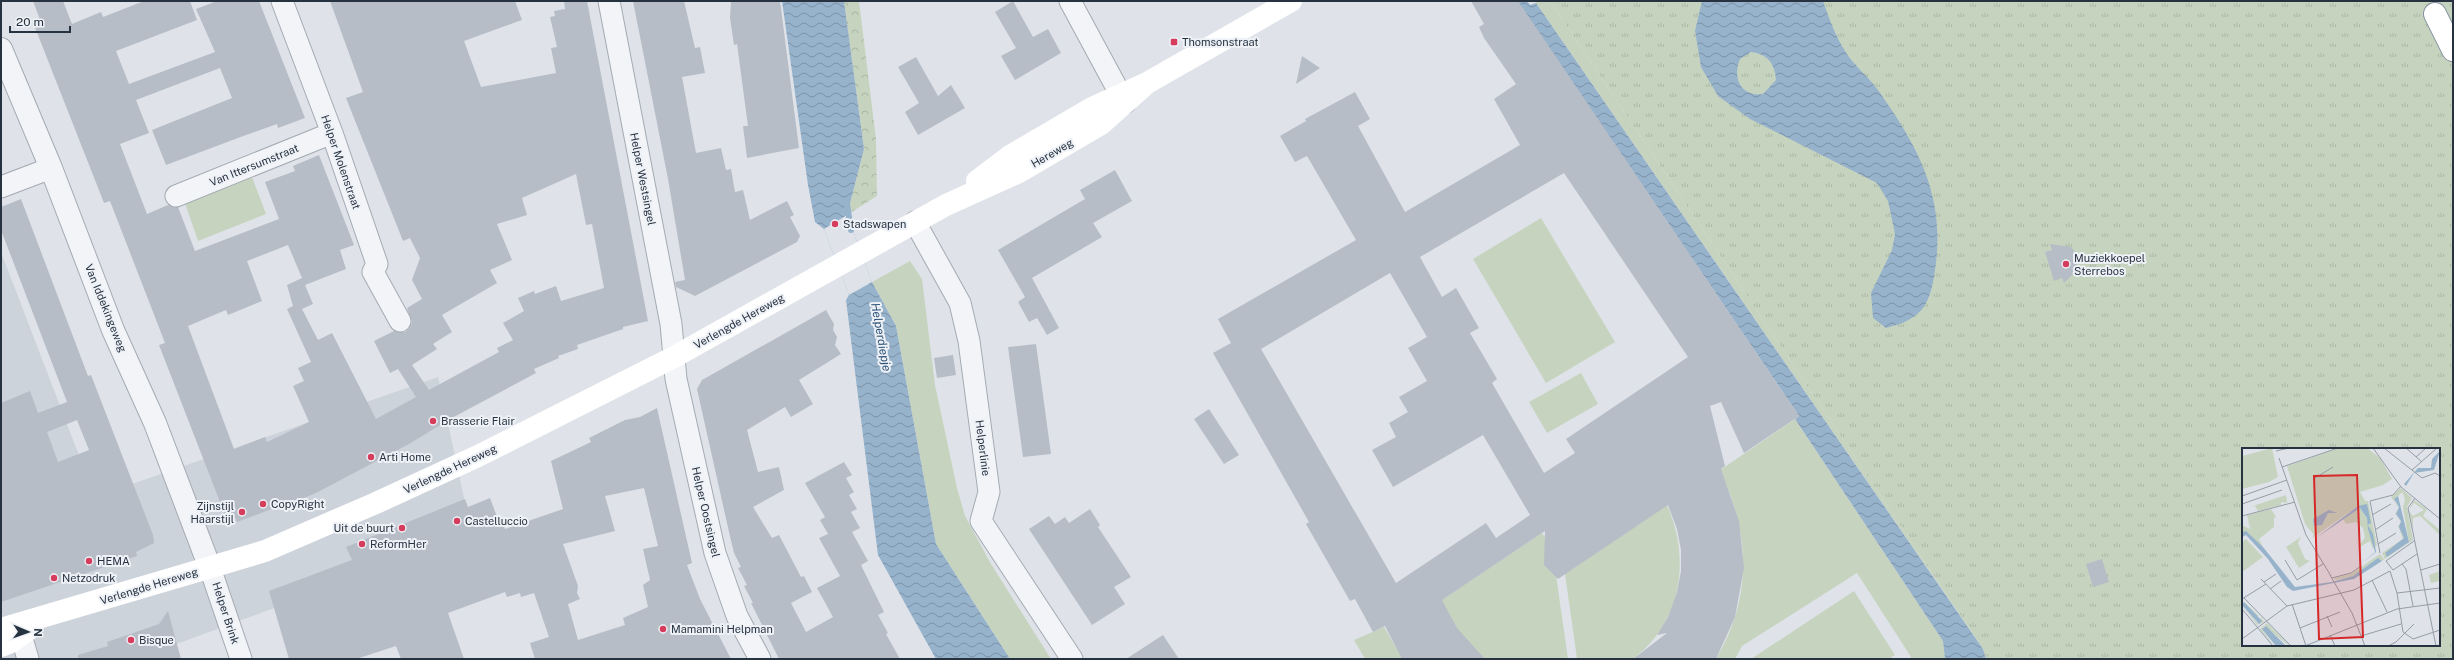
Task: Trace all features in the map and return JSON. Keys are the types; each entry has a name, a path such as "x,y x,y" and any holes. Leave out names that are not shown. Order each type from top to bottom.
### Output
{"main road":[{"name":"Hereweg","path":"861,252 946,205 1010,156 1092,108 1122,99 1146,83 1291,1"},
{"path":"2435,14 2453,50"},
{"name":"Verlengde Hereweg","path":"1,646 11,642 14,630 40,619 265,551 376,503 486,452 674,357 861,252"}],"street":[{"name":"Helper Molenstraat","path":"282,1 332,134 376,264 373,272 400,321"},
{"name":"Helper Westsingel","path":"609,1 671,324 674,357"},
{"path":"1070,1 1122,99"},
{"name":"Van Iddekingeweg","path":"1,49 51,168 113,330 155,422 210,568"},
{"name":"Van Ittersumstraat","path":"176,196 332,134"},
{"path":"1,187 51,168"},
{"name":"Helperlinie","path":"915,222 960,303 969,341 989,492 981,521 1072,659"},
{"name":"Helper Oostsingel","path":"674,357 676,378 715,553 737,616 760,659"},
{"name":"Helper Brink","path":"210,568 241,659"},
{"path":"14,630 28,659"}],"shaded area":[{"path":"1,252 95,497 438,377 472,535 136,659 1,659"}],"green space":[{"path":"844,1 859,1 876,139 877,196 847,215 864,149"},
{"path":"1535,1 1550,1 1975,637 1536,3"},
{"path":"1550,1 2453,1 2453,659 1986,659 1983,649"},
{"path":"252,177 266,214 198,241 185,203"},
{"path":"1541,218 1615,342 1546,383 1473,259"},
{"path":"910,261 922,279 935,385 957,488 965,516 991,564 1051,659 1010,659 936,544 896,326 872,282"},
{"path":"1581,373 1598,404 1547,433 1529,402"},
{"path":"1795,419 1943,641 1945,659 1908,659 1911,657 1857,573 1742,646 1735,659 1716,659 1728,635 1736,612 1741,589 1743,565 1742,542 1737,518 1730,494 1720,470"},
{"path":"1667,505 1679,547 1680,568 1672,608 1662,627 1650,644 1633,659 1577,659 1565,574"},
{"path":"1542,533 1552,547 1568,659 1480,659 1434,605"},
{"path":"1854,591 1895,655 1889,659 1751,659"},
{"path":"1384,627 1403,659 1365,659 1354,640"}],"water":[{"path":"782,1 844,1 864,149 847,215 872,282 896,326 936,544 1010,659 936,659 878,555 846,300 849,295 824,229 815,222 808,185"},
{"path":"1527,1 1530,5 1536,3 1983,649 1986,659 1945,659 1943,641 1795,419 1799,416 1518,2"},
{"path":"1702,1 1823,1 1841,45 1878,90 1906,132 1926,174 1933,196 1937,244 1935,270 1927,302 1916,315 1908,320 1886,328 1873,318 1871,293 1892,250 1895,234 1888,201 1877,183 1750,119 1718,96 1701,67 1695,31","holes":["1751,52 1757,53 1770,61 1774,69 1776,80 1763,94 1755,94 1744,89 1740,85 1737,73 1740,59"]}],"pier":[{"path":"847,215 872,282 849,295 824,229"}],"building":[{"path":"33,1 63,1 72,24 101,12 103,17 144,1 190,1 197,20 116,51 129,84 215,52 196,9 217,1 259,1 305,118 278,128 277,124 166,165 152,130 232,98 220,68 136,100 149,133 120,144 147,214 168,205 178,207 195,251 279,219 265,182 295,171 293,166 319,155 354,245 340,250 346,269 305,285 313,304 302,309 318,340 332,333 376,419 416,397 398,369 390,373 374,341 394,331 405,332 410,327 412,322 407,308 422,299 412,280 420,258 410,238 403,241 346,98 363,92 330,1 515,1 522,20 464,41 481,87 556,73 551,48 557,47 550,17 555,16 554,11 565,9 564,1 587,1 648,321 623,327 623,329 577,345 578,349 558,356 559,358 534,369 536,373 450,419 409,444 316,493 277,509 277,507 237,522 236,518 227,520 159,345 165,343 110,201 104,203 34,25 41,22","holes":["576,174 586,225 592,224 604,288 561,301 556,286 535,294 534,291 518,298 524,311 503,323 513,340 497,348 499,352 429,390 412,365 437,349 433,344 452,332 442,315 497,283 490,270 512,260 497,224 527,215 522,198","288,245 302,278 287,285 293,306 287,309 311,362 298,368 304,381 293,386 309,422 267,442 265,437 234,449 188,326 226,310 228,315 262,301 247,261"]},
{"path":"633,1 684,1 695,48 700,47 705,73 682,77 696,153 721,148 726,170 731,169 735,192 743,190 750,220 787,201 794,215 790,217 800,236 797,242 695,296 676,287 675,282 685,280 668,179"},
{"path":"731,1 780,1 799,148 747,158 743,126 748,126 737,44 734,45 730,18"},
{"path":"1013,1 1033,37 1048,29 1061,53 1015,80 1001,56 1016,48 995,12"},
{"path":"1471,1 1518,1 1799,416 1744,453 1721,402 1710,406 1725,466 1721,469 1739,521 1744,568 1735,617 1716,659 1633,659 1667,633 1657,635 1668,617 1677,592 1681,571 1681,550 1677,529 1668,505 1558,579 1544,565 1545,531 1442,600 1457,628 1485,659 1402,659 1385,626 1373,632 1355,599 1350,601 1306,524 1309,522 1213,353 1231,343 1218,319 1356,240 1307,156 1295,162 1280,136 1306,121 1305,119 1355,92 1370,119 1358,126 1405,212 1520,145 1494,99 1516,84 1484,38 1479,27 1484,24","holes":["1564,173 1688,357 1566,439 1575,453 1544,473 1492,383 1497,379 1470,333 1479,328 1456,288 1442,297 1420,257","1390,273 1427,337 1408,348 1427,381 1399,397 1408,412 1389,423 1396,437 1372,450 1393,487 1483,435 1530,515 1496,538 1486,523 1396,583 1261,349"]},
{"path":"1302,56 1320,68 1296,84"},
{"path":"916,57 938,96 951,85 965,108 918,135 905,112 919,103 898,67"},
{"path":"1115,170 1132,201 1093,223 1102,237 1032,278 1059,328 1047,335 1037,318 1029,322 1018,302 1025,297 998,250 1085,199 1080,190"},
{"path":"21,199 88,376 91,375 153,535 154,543 136,552 137,556 1,602 1,403 30,391 38,413 67,402 1,230 1,207","holes":["77,420 89,450 58,462 47,432"]},
{"name":"Muziekkoepel Sterrebos","path":"2050,244 2071,247 2079,257 2076,271 2064,283 2062,278 2054,281 2045,252 2052,250"},
{"path":"826,310 834,324 833,330 837,337 835,345 841,354 799,380 813,404 791,417 785,407 747,430 758,472 779,467 784,490 753,507 772,538 779,535 801,577 804,576 812,592 791,603 806,632 833,617 817,588 840,576 819,538 828,534 820,520 825,517 805,483 844,462 852,475 846,478 854,492 849,495 857,509 851,512 860,528 852,532 868,561 861,565 884,612 878,615 888,633 886,634 900,659 779,659 751,603 753,603 744,586 747,585 738,568 741,567 734,553 697,389 702,380"},
{"path":"1036,344 1051,454 1023,457 1008,347"},
{"path":"953,355 956,375 937,378 934,358"},
{"path":"657,408 692,563 687,565 700,599 731,659 535,659 530,643 549,637 534,593 521,597 520,593 507,597 505,592 448,613 464,659 401,659 396,646 356,659 289,659 269,591 352,560 346,547 465,499 468,507 490,498 500,525 503,524 505,529 563,509 551,461 591,442 589,438 625,420 640,417","holes":["644,488 658,546 643,549 650,580 643,585 648,607 623,618 625,625 578,640 568,604 580,599 577,593 578,586 563,544 615,531 605,496"]},
{"path":"1209,409 1239,455 1224,464 1194,419"},
{"path":"1090,509 1100,525 1098,527 1131,577 1114,587 1125,604 1092,625 1029,529 1049,516 1055,524 1065,517 1069,523"},
{"path":"2102,559 2109,582 2093,587 2086,564"},
{"path":"168,611 181,659 78,659 78,655 108,646 107,642 159,624"},
{"path":"1163,635 1179,659 1126,659"}],"waterway":[{"name":"Helperdiepje","path":"847,204 851,230"}],"place":[{"name":"Thomsonstraat","path":"1174,42"},
{"name":"Stadswapen","path":"835,224"},
{"name":"Muziekkoepel Sterrebos","path":"2066,264"},
{"name":"Brasserie Flair","path":"433,421"},
{"name":"Arti Home","path":"371,457"},
{"name":"CopyRight","path":"263,504"},
{"name":"Zijnstijl Haarstijl","path":"242,512"},
{"name":"Castelluccio","path":"457,521"},
{"name":"Uit de buurt","path":"402,528"},
{"name":"ReformHer","path":"362,544"},
{"name":"HEMA","path":"89,561"},
{"name":"Netzodruk","path":"54,578"},
{"name":"Mamamini Helpman","path":"663,629"},
{"name":"Bisque","path":"131,640"}]}
